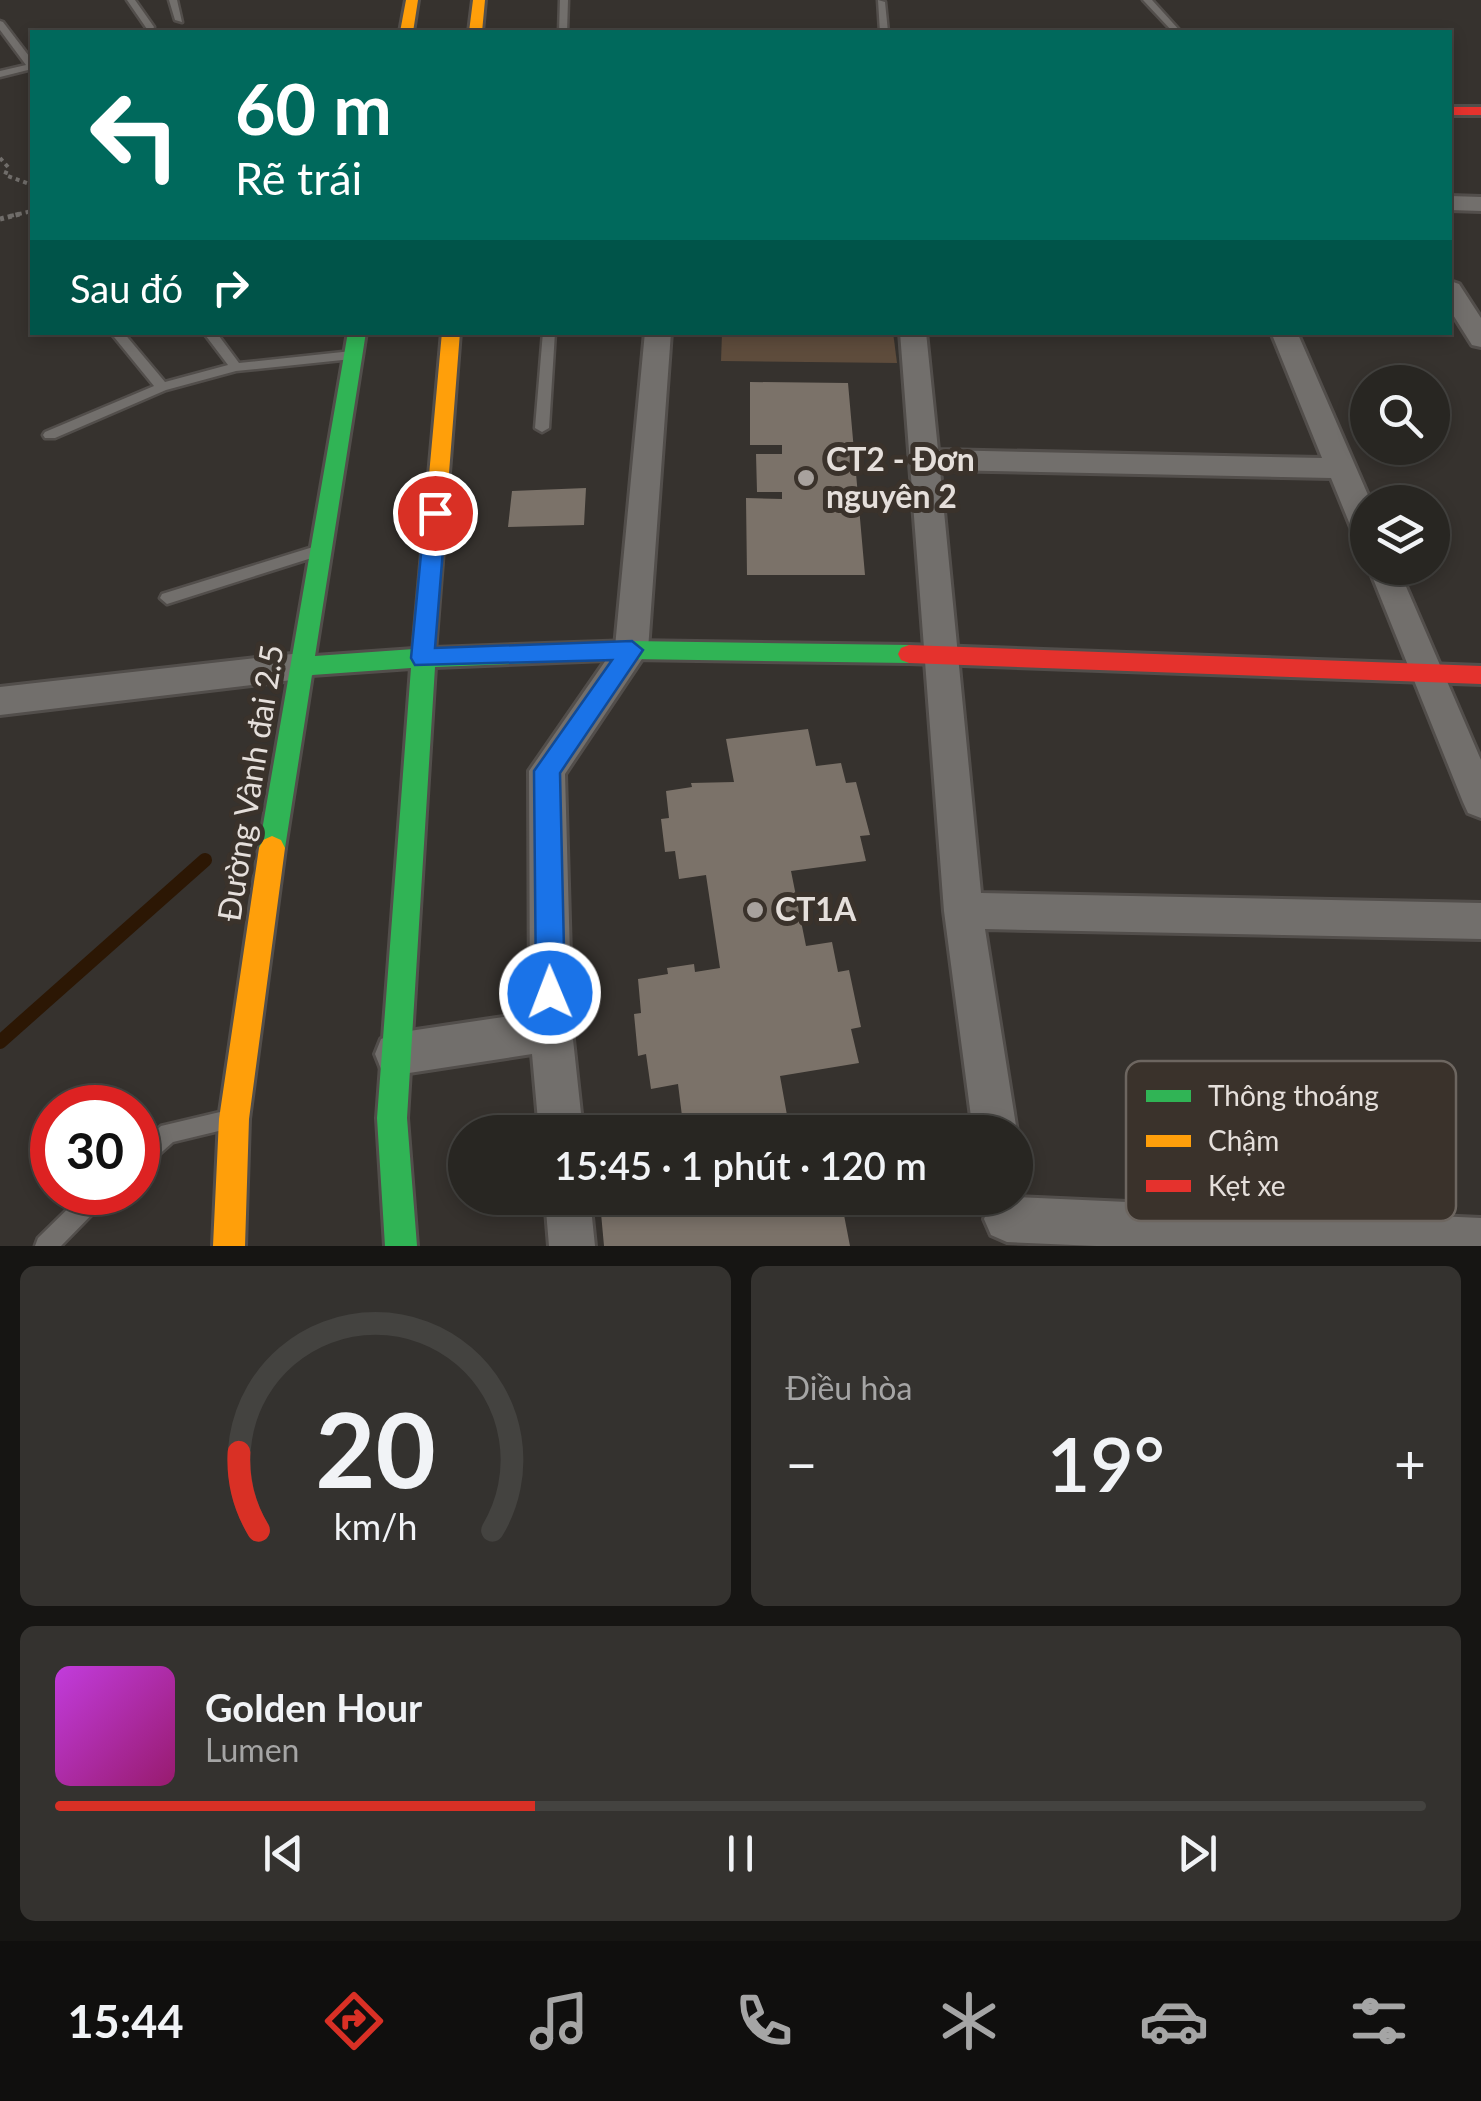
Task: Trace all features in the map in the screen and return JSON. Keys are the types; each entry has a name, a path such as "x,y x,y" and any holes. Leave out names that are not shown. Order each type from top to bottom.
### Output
{"main road":[{"path":"407,30 412,0"},
{"path":"476,30 479,0"},
{"path":"1452,111 1481,111"},
{"path":"401,1246 392,1118 423,658 451,335"},
{"name":"Đường Vành đai 2.5","path":"229,1246 234,1119 355,344"},
{"path":"302,666 632,650 942,654 1481,674"}],"street":[{"path":"1452,203 1481,204"},
{"path":"1452,292 1470,322"},
{"path":"559,1115 551,1030 547,771 632,650 658,335"},
{"path":"913,335 963,911 993,1115"},
{"path":"1285,335 1350,491"},
{"path":"924,460 1340,468"},
{"path":"1389,585 1481,802"},
{"path":"0,701 302,666"},
{"path":"963,911 1481,921"},
{"path":"396,1054 551,1030"},
{"path":"569,1215 572,1246"},
{"path":"1007,1221 1481,1241"}],"lane":[{"path":"132,0 150,27"},
{"path":"173,0 180,20"},
{"path":"564,0 564,30"},
{"path":"1147,0 1175,30"},
{"path":"881,2 884,30"},
{"path":"0,24 30,63"},
{"path":"0,48 16,44"},
{"path":"0,74 30,66"},
{"path":"119,335 162,386"},
{"path":"211,335 236,366"},
{"path":"542,428 549,335"},
{"path":"50,435 162,386 236,366 355,344"},
{"path":"166,598 321,549"},
{"path":"160,1140 168,1133 234,1119"},
{"path":"46,1246 77,1215"}],"path":[{"path":"0,158 8,167 5,175 30,184"},
{"path":"0,219 30,212"}],"shaded area":[{"path":"722,335 893,335 897,363 721,361"}],"building":[{"name":"CT2 - Đơn nguyên 2","path":"750,382 848,383 865,575 747,575 746,498 782,499 782,492 757,492 756,454 782,454 782,445 750,445"},
{"path":"586,488 584,525 508,527 512,491"},
{"name":"CT1A","path":"808,729 816,766 841,763 846,783 856,782 870,835 860,836 866,861 791,871 806,946 832,942 838,972 849,970 861,1027 851,1029 859,1063 780,1076 787,1115 682,1115 678,1084 651,1089 646,1054 638,1056 634,1014 641,1013 638,979 668,974 667,968 694,964 695,972 720,968 706,875 679,879 675,851 665,852 661,819 669,818 666,791 692,787 691,783 734,782 726,739"},
{"path":"601,1215 844,1215 850,1246 604,1246"}],"waterway":[{"path":"0,1042 205,860"}],"traffic: fast":[{"path":"272,848 357,335"},
{"path":"423,658 631,650 909,654"},
{"path":"401,1246 392,1118 424,652"},
{"path":"301,666 423,658"}],"traffic: slow":[{"path":"407,30 412,0"},
{"path":"476,30 479,0"},
{"path":"424,652 451,335"},
{"path":"229,1246 234,1119 272,848"}],"traffic: jam":[{"path":"1452,111 1481,111"},
{"path":"909,654 1481,675"}],"place":[{"name":"CT2 - Đơn nguyên 2","path":"806,478"},
{"name":"CT1A","path":"755,910"}],"route":[{"path":"435,513 423,658 632,650 547,771 550,993"}]}
